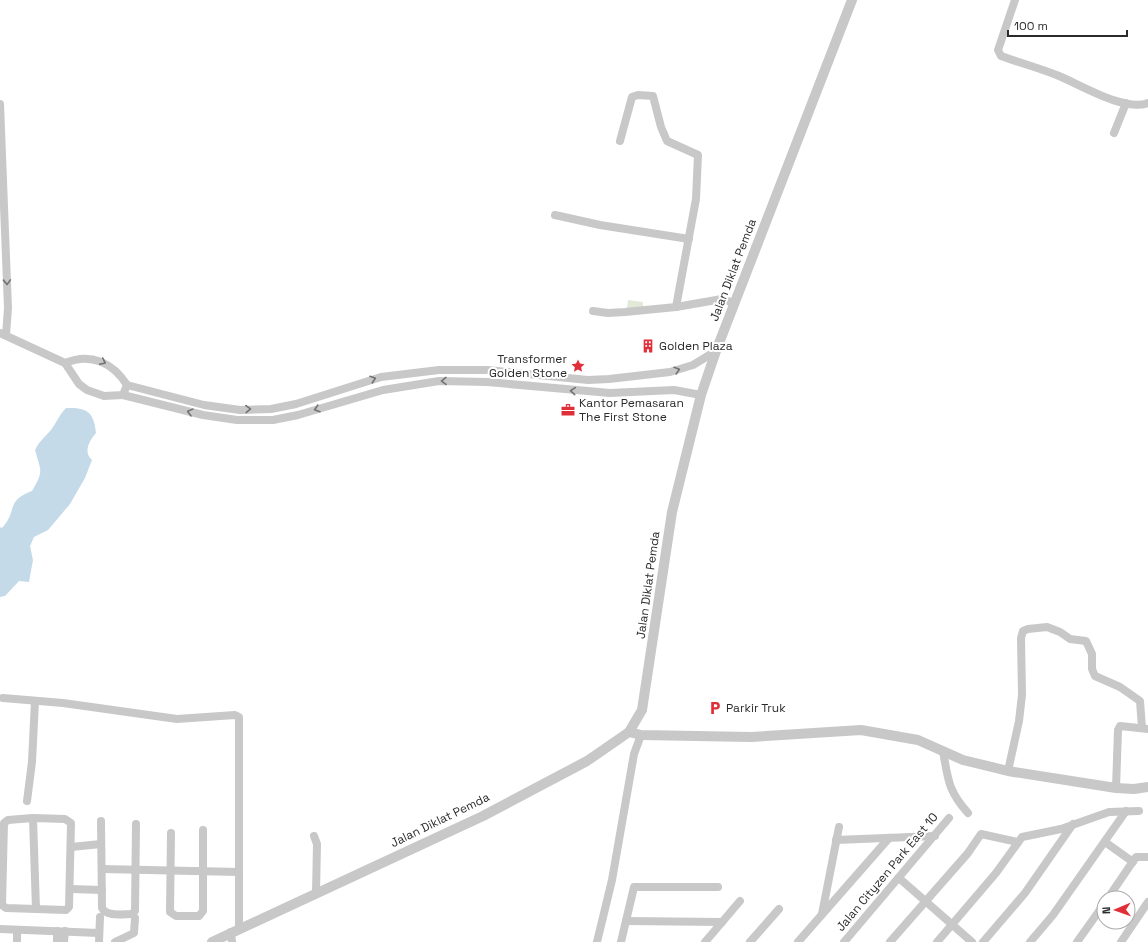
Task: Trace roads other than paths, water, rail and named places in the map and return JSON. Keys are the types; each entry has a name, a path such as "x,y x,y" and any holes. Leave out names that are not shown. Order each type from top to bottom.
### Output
{"street":[{"name":"Jalan Diklat Pemda","path":"212,942 234,934 316,892 483,816 587,761 629,732 642,710 672,512 701,395 734,303 852,0"},
{"path":"1015,0 998,50 1001,56 1059,76 1103,97 1135,105 1148,103"},
{"path":"620,141 632,97 638,95 653,96 661,127 667,141 698,155 698,180 689,239 676,307"},
{"path":"1114,133 1126,103"},
{"path":"0,104 4,308 3,334 65,363 79,384 87,390 104,396 123,394 203,415 244,420 272,420 298,415 383,390 439,381 487,382 610,393 674,390 701,395"},
{"path":"555,215 600,225 689,239"},
{"path":"594,311 608,313 625,312 676,307 722,299 734,303"},
{"path":"65,363 80,358 99,360 120,374 128,385 204,405 240,410 271,409 296,404 381,377 439,370 479,370 588,380 609,379 670,372 692,365 716,352"},
{"path":"123,394 128,385"},
{"path":"1008,771 1020,721 1022,695 1021,638 1023,631 1047,627 1060,632 1070,639 1086,641 1092,654 1092,669 1095,676 1105,682 1120,687 1140,701 1145,729 1120,726 1118,730 1116,788"},
{"path":"3,698 63,703 177,718 239,717 237,872 234,934"},
{"path":"27,801 32,762 35,701"},
{"path":"629,732 641,735 751,737 861,730 918,740 963,760 1008,771 1116,788 1134,789 1148,787"},
{"path":"597,942 612,880 634,754 641,735"},
{"path":"943,751 951,791 957,801 968,813"},
{"path":"1030,942 1053,915 1126,811"},
{"path":"936,942 996,873 1022,837 1073,824 1109,812 1139,811"},
{"path":"33,818 36,909"},
{"path":"33,818 68,821 72,826 71,847 71,889 68,909 6,908 2,904 4,823 8,820 33,818"},
{"name":"Jalan Cityzen Park East 10","path":"844,942 949,818"},
{"path":"102,821 102,908 106,913 134,913 136,824"},
{"path":"983,942 1025,893 1073,824"},
{"path":"822,915 839,827"},
{"path":"171,833 170,912 176,916 199,916 202,913 203,830"},
{"path":"890,942 968,853 981,834 1018,842"},
{"path":"314,836 317,844 316,892"},
{"path":"836,840 935,836"},
{"path":"798,942 889,838"},
{"path":"1105,842 1133,862"},
{"path":"71,847 101,844"},
{"path":"1114,890 1136,857 1148,857"},
{"path":"102,869 237,872"},
{"path":"899,878 972,942"},
{"path":"621,942 634,887 718,887"},
{"path":"71,889 102,890"},
{"path":"705,942 740,901"},
{"path":"1121,942 1148,902"},
{"path":"750,942 779,908"},
{"path":"1077,942 1096,915"},
{"path":"99,942 100,917"},
{"path":"116,942 134,933 134,918"},
{"path":"626,921 722,922"},
{"path":"0,929 99,932"},
{"path":"17,930 17,942"},
{"path":"57,942 61,931"},
{"path":"61,931 64,942"}],"water":[{"path":"66,408 84,410 88,412 93,420 96,433 91,439 87,450 89,457 92,460 85,478 70,504 48,530 34,537 30,546 33,560 29,582 19,581 5,596 0,597 0,527 2,528 7,522 18,499 32,491 40,475 40,467 35,450"}],"place":[{"name":"Golden Plaza","path":"648,346"},
{"name":"Transformer Golden Stone","path":"578,366"},
{"name":"Kantor Pemasaran The First Stone","path":"568,410"},
{"name":"Parkir Truk","path":"715,708"}]}
